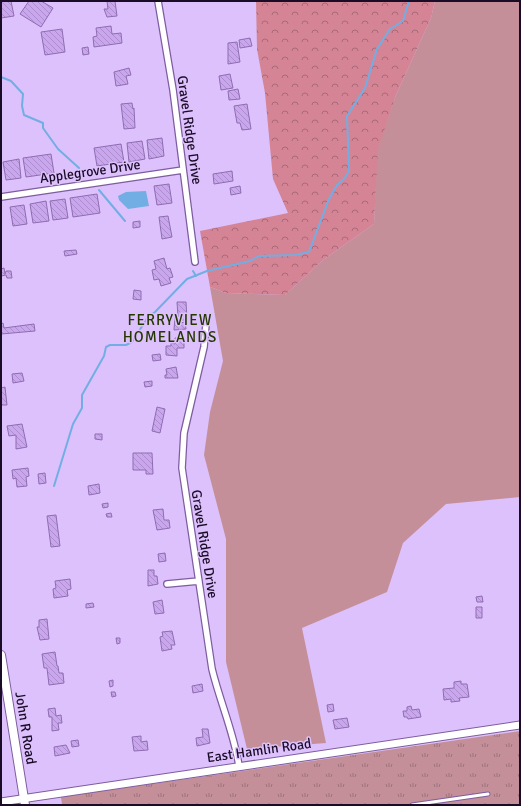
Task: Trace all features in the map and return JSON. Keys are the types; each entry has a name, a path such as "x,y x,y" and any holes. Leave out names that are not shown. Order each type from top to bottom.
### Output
{"main road":[{"name":"John R Road","path":"1,655 25,802"}],"street":[{"name":"Gravel Ridge Drive","path":"158,1 195,262"},
{"name":"Applegrove Drive","path":"1,197 183,170"},
{"name":"Gravel Ridge Drive","path":"206,324 203,351 187,415 182,456 184,485 212,669 218,694 234,742 239,766"},
{"path":"167,584 199,581"},
{"name":"East Hamlin Road","path":"1,802 25,802 239,766 520,725"}],"lane":[{"path":"412,805 488,794"}],"green space":[{"path":"256,1 435,1 431,18 396,95 378,149 374,224 323,260 285,295 226,293 210,287 200,231 288,213 273,179 265,93 257,49"},
{"path":"435,1 520,1 520,497 446,504 403,543 387,592 302,628 326,743 247,749 226,662 226,539 204,455 210,412 223,361 210,287 226,293 285,295 323,260 374,224 377,149 396,95 431,18"},
{"path":"520,731 520,805 62,805 61,797"}],"water":[{"path":"146,191 149,206 128,209 119,200 118,196 126,192"}],"building":[{"path":"1,1 11,1 14,16 1,18"},
{"path":"29,1 41,1 53,8 41,27 20,14"},
{"path":"107,1 115,1 117,16 107,17 104,9 108,9"},
{"path":"111,26 112,34 121,33 122,43 94,47 93,37 97,36 96,28"},
{"path":"62,29 65,52 45,55 41,32"},
{"path":"250,38 252,46 240,48 239,40"},
{"path":"237,42 240,62 228,64 228,43"},
{"path":"88,47 89,54 83,55 82,48"},
{"path":"129,68 131,75 126,76 128,84 116,86 114,72"},
{"path":"230,74 233,88 221,90 219,76"},
{"path":"238,89 240,99 229,100 228,91"},
{"path":"132,103 133,109 134,108 135,128 124,129 121,104"},
{"path":"247,104 251,129 242,130 240,123 237,123 234,106"},
{"path":"162,138 164,156 149,159 147,140"},
{"path":"142,141 145,159 129,162 127,143"},
{"path":"121,144 124,162 97,166 94,148"},
{"path":"51,154 54,173 26,177 23,158"},
{"path":"19,159 21,178 6,180 3,162"},
{"path":"232,171 233,181 214,184 213,174"},
{"path":"169,184 172,203 157,205 154,186"},
{"path":"240,186 241,193 231,195 230,188"},
{"path":"97,194 100,213 73,217 70,198"},
{"path":"65,199 68,218 53,220 50,201"},
{"path":"46,201 49,221 33,223 30,204"},
{"path":"24,205 27,224 13,226 10,207"},
{"path":"168,216 172,237 162,239 159,217"},
{"path":"140,221 140,227 133,228 133,222"},
{"path":"76,250 77,254 65,256 64,251"},
{"path":"164,258 167,269 170,268 173,277 169,278 171,283 161,286 159,279 154,280 152,270 156,269 154,261"},
{"path":"4,268 5,274 6,271 11,271 12,278 7,278 6,275 1,276 1,269"},
{"path":"134,290 141,291 141,300 133,299"},
{"path":"177,302 186,302 187,320 180,320 180,323 185,322 186,329 174,330 175,317 178,317"},
{"path":"3,323 4,328 34,324 35,331 1,334 1,324"},
{"path":"175,338 184,338 184,348 177,348 177,356 166,355 166,346 171,346 171,343 175,344"},
{"path":"160,354 161,360 153,361 152,355"},
{"path":"176,367 178,378 165,378 165,375 167,375 166,369"},
{"path":"22,373 24,381 13,383 12,374"},
{"path":"152,381 152,386 145,387 144,382"},
{"path":"5,387 7,405 1,405 1,388"},
{"path":"157,407 165,409 160,433 152,431"},
{"path":"22,424 27,447 16,449 16,435 9,436 7,426"},
{"path":"95,434 102,434 102,440 95,439"},
{"path":"133,453 152,453 153,474 146,474 146,470 133,470"},
{"path":"28,468 29,476 26,477 27,486 17,487 16,478 13,479 12,470"},
{"path":"45,473 46,483 39,484 38,474"},
{"path":"99,484 100,493 89,495 88,486"},
{"path":"108,503 108,507 103,508 102,504"},
{"path":"163,509 164,520 169,520 170,528 157,530 153,510"},
{"path":"111,513 112,517 107,517 106,514"},
{"path":"56,515 60,546 51,547 47,516"},
{"path":"165,553 166,561 159,562 158,554"},
{"path":"148,570 154,570 154,576 157,576 158,584 148,586"},
{"path":"70,579 71,589 67,590 68,596 54,598 53,589 56,588 55,581"},
{"path":"482,596 483,602 477,602 476,597"},
{"path":"162,600 164,613 155,614 153,602"},
{"path":"93,603 94,607 86,608 86,604"},
{"path":"476,607 482,607 482,618 476,618"},
{"path":"47,619 49,639 40,640 37,627 39,627 39,620"},
{"path":"172,631 175,645 171,645 172,649 162,651 160,637 163,636 162,632"},
{"path":"116,638 120,638 120,643 117,644"},
{"path":"55,652 59,673 63,673 64,683 49,685 47,668 44,668 42,654"},
{"path":"113,680 113,686 110,687 109,681"},
{"path":"461,681 461,684 467,684 469,697 459,698 460,701 451,702 451,699 444,700 443,689 454,688 454,682"},
{"path":"202,684 203,691 193,693 192,686"},
{"path":"111,692 115,692 116,696 112,697"},
{"path":"333,704 334,711 328,712 327,705"},
{"path":"411,706 412,710 419,709 421,717 408,719 407,717 404,717 403,711 407,711 407,707"},
{"path":"55,708 56,716 61,715 62,723 58,723 59,730 52,731 52,717 49,717 48,709"},
{"path":"347,718 349,727 335,729 333,720"},
{"path":"202,729 208,729 210,743 197,746 196,738 203,737"},
{"path":"141,736 141,742 147,741 148,750 134,751 132,737"},
{"path":"78,740 79,746 72,747 71,741"},
{"path":"66,745 70,753 55,756 54,747"}],"waterway":[{"path":"54,486 73,424 82,408 82,395 104,356 106,347 110,345 126,345 132,342 148,317 155,312 187,279 207,271 250,261 259,256 295,255 309,252 329,199 337,185 344,179 349,171 347,116 365,88 377,49 390,29 403,21 409,1"},
{"path":"1,77 11,81 23,94 22,106 24,115 43,123 43,128 58,149 79,168"},
{"path":"99,190 125,221"},
{"path":"193,271 196,276"}],"district":[{"name":"FERRYVIEW HOMELANDS","path":"170,328"}]}
